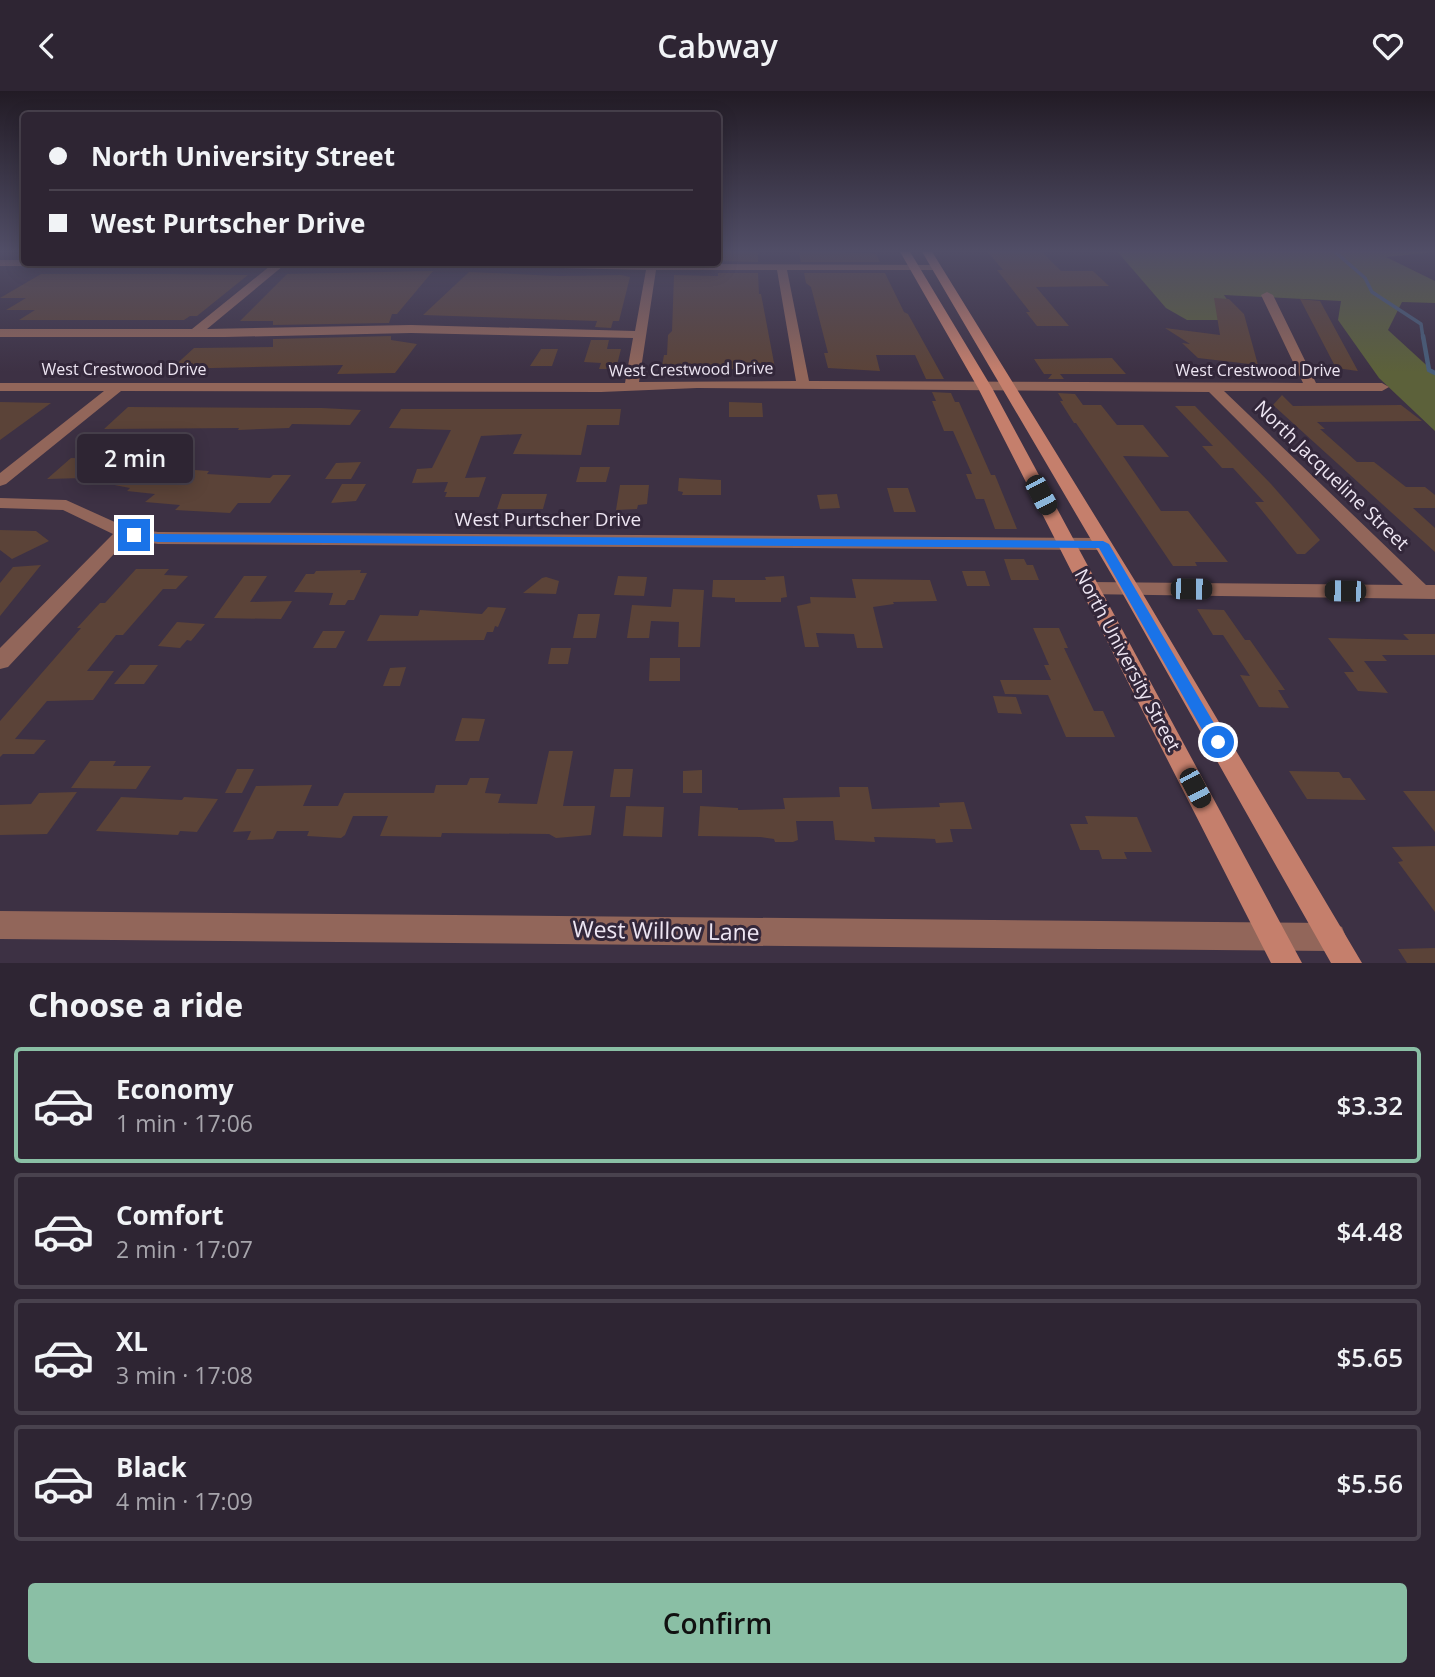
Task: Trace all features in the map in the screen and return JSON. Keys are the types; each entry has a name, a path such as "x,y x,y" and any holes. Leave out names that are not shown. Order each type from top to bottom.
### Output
{"main road":[{"name":"North University Street","path":"936,291 1287,963"},
{"name":"North University Street","path":"942,291 1009,388 1103,544 1347,963"}],"street":[{"path":"195,333 247,291"},
{"path":"631,387 648,291"},
{"path":"786,291 803,385"},
{"path":"1266,295 1311,386"},
{"path":"0,333 411,329 640,335"},
{"name":"West Crestwood Drive","path":"0,387 631,387 697,384 985,388 1382,387"},
{"path":"0,481 118,387"},
{"name":"North Jacqueline Street","path":"1213,388 1428,592"},
{"name":"West Purtscher Drive","path":"0,503 66,505 124,533 158,538 1103,544"},
{"path":"0,661 124,533"},
{"path":"1091,589 1428,592"},
{"name":"West Willow Lane","path":"0,925 1332,937"}],"green space":[{"path":"1151,291 1435,291 1435,303 1402,302 1388,330 1435,373 1435,431 1379,378 1338,320 1341,301 1224,295 1241,320 1187,320 1166,308"}],"building":[{"path":"12,291 228,291 197,316 184,320 19,320 35,310 6,310 26,298 0,298"},
{"path":"270,291 417,291 397,314 392,314 389,323 273,325 273,321 240,321"},
{"path":"449,291 627,291 619,321 613,321 611,328 595,327 597,321 423,315"},
{"path":"673,291 759,291 775,368 661,371 664,355 667,355 668,335 672,331"},
{"path":"812,291 894,291 944,379 926,379 915,355 876,355 880,371 828,368 824,353 828,353"},
{"path":"1013,291 1039,291 1069,326 1037,326 1026,312 1030,312"},
{"path":"1214,298 1229,299 1244,314 1258,365 1198,358 1182,343 1190,344 1165,328 1220,335"},
{"path":"1300,299 1320,301 1358,371 1336,368"},
{"path":"391,336 391,340 417,344 395,373 337,374 343,365 171,369 194,348 273,347 273,339"},
{"path":"591,340 609,340 607,349 621,349 616,369 599,369 601,363 584,362"},
{"path":"541,349 558,349 552,366 530,366"},
{"path":"1112,358 1126,374 1060,374 1064,379 1048,379 1052,374 1044,374 1034,359"},
{"path":"932,392 951,393 955,402 959,402 991,475 995,475 1017,529 995,529 984,499 976,499 966,474 972,474 953,431 944,431 932,401 936,401"},
{"path":"1058,393 1075,394 1083,405 1101,405 1117,425 1143,425 1169,457 1123,456 1161,511 1188,511 1228,562 1195,562 1197,566 1173,566 1074,423"},
{"path":"1282,395 1293,406 1401,405 1422,421 1317,422 1325,429 1320,429 1357,462 1374,462 1406,487 1425,487 1435,495 1435,508 1413,508 1435,528 1435,552 1273,405"},
{"path":"0,402 51,403 0,440"},
{"path":"729,402 762,403 763,417 729,417"},
{"path":"1175,406 1195,406 1271,484 1320,540 1305,554 1297,554 1255,502 1264,502 1233,468 1222,468 1202,446 1213,446"},
{"path":"128,407 361,410 350,425 292,424 289,428 238,430 239,428 104,429"},
{"path":"401,409 621,409 619,425 587,425 581,455 513,454 522,434 481,436 465,478 486,477 479,497 445,497 448,482 412,483 417,469 432,468 451,430 389,428"},
{"path":"153,457 187,465 181,469 209,471 207,474 270,478 273,475 291,475 270,503 238,503 230,513 175,510 180,505 145,502 155,494 127,491 130,488 109,484"},
{"path":"71,458 105,459 83,478 47,479"},
{"path":"361,462 351,479 325,479 336,463"},
{"path":"580,467 610,467 606,482 576,482"},
{"path":"679,478 721,480 721,495 682,495 683,492 678,491"},
{"path":"342,484 366,484 356,501 331,503"},
{"path":"620,485 649,485 647,504 638,505 637,509 616,510"},
{"path":"887,488 908,488 916,512 894,512"},
{"path":"502,494 547,494 543,509 497,509"},
{"path":"837,494 840,508 820,509 817,495"},
{"path":"0,530 36,531 49,541 12,559 0,550"},
{"path":"1004,559 1024,559 1027,565 1033,565 1039,580 1011,580"},
{"path":"41,565 0,616 0,583 13,567"},
{"path":"136,569 169,569 164,575 188,576 176,589 163,589 123,635 116,635 87,671 114,671 93,700 47,701 15,739 46,740 34,754 3,754 0,757 0,721 81,628 77,628 100,603 105,603"},
{"path":"361,570 360,573 367,573 354,600 348,600 345,605 329,605 333,593 294,592 306,574 314,574 316,571"},
{"path":"962,571 985,571 990,586 967,586"},
{"path":"244,576 267,576 250,602 292,601 281,619 214,618"},
{"path":"618,576 647,577 644,596 614,595"},
{"path":"784,576 787,597 781,598 781,602 735,602 735,598 712,597 713,580 766,580 765,577"},
{"path":"542,578 559,581 556,594 523,593"},
{"path":"852,579 930,580 937,601 893,602 894,604 873,607 883,648 857,648 854,634 816,633 819,647 805,647 797,606 811,603 810,597 856,598"},
{"path":"673,589 704,590 700,647 678,647 679,622 651,621 649,638 627,638 632,605 671,607"},
{"path":"488,607 506,608 498,627 495,626 493,632 487,632 484,640 367,641 380,615 418,616 420,610 482,614"},
{"path":"1197,609 1224,610 1245,640 1250,640 1285,690 1278,690 1289,708 1259,707 1240,675 1250,676 1223,635 1213,635"},
{"path":"578,614 600,614 596,638 573,638"},
{"path":"177,622 205,624 191,641 187,640 180,648 158,646"},
{"path":"1033,628 1059,628 1068,648 1064,648 1094,711 1103,711 1115,737 1066,737 1048,695 1005,694 1000,680 1051,680 1044,665 1049,665"},
{"path":"323,631 345,631 336,648 313,648"},
{"path":"1403,634 1435,634 1435,655 1382,655 1387,661 1364,661 1388,693 1358,691 1344,672 1354,672 1328,638 1409,640"},
{"path":"551,648 571,648 568,664 548,664"},
{"path":"650,658 680,658 680,681 649,681"},
{"path":"130,665 158,665 144,684 114,684"},
{"path":"406,667 400,686 383,686 390,668"},
{"path":"993,696 1016,697 1022,714 998,713"},
{"path":"462,718 485,719 479,741 455,741"},
{"path":"549,751 573,751 563,806 595,806 591,835 556,838 549,834 442,833 441,837 380,836 388,816 353,816 341,838 307,836 309,831 277,831 273,839 247,840 251,831 233,832 256,786 312,785 303,806 338,806 344,793 434,793 436,785 467,785 470,778 489,778 485,793 501,794 498,803 537,804"},
{"path":"90,761 116,761 113,766 151,766 136,789 71,788"},
{"path":"237,769 254,769 242,793 225,793"},
{"path":"614,769 633,769 630,797 610,797"},
{"path":"702,770 702,793 683,793 683,771"},
{"path":"1289,771 1339,772 1343,778 1350,778 1366,800 1307,799"},
{"path":"839,787 868,787 872,809 940,807 939,803 964,802 972,829 950,829 953,842 936,843 935,839 913,838 874,837 875,842 835,840 833,821 796,821 798,840 793,842 775,842 774,839 760,837 698,836 700,806 738,810 785,809 783,798 840,797"},
{"path":"1403,791 1435,791 1435,832"},
{"path":"77,792 47,834 0,835 0,805 31,804 39,793"},
{"path":"121,797 218,799 197,832 180,831 178,835 96,831"},
{"path":"626,806 664,807 662,837 623,836"},
{"path":"1085,816 1137,817 1152,852 1124,852 1127,859 1102,859 1099,850 1080,850 1070,824 1088,824"},
{"path":"1435,846 1435,912 1398,862 1403,861 1392,847"},
{"path":"1435,948 1435,963 1407,963 1398,949"}],"waterway":[{"path":"1371,291 1421,324 1423,338"},
{"path":"1423,336 1429,370 1435,373"}],"route":[{"path":"134,535 158,538 1103,544 1218,742"}]}
